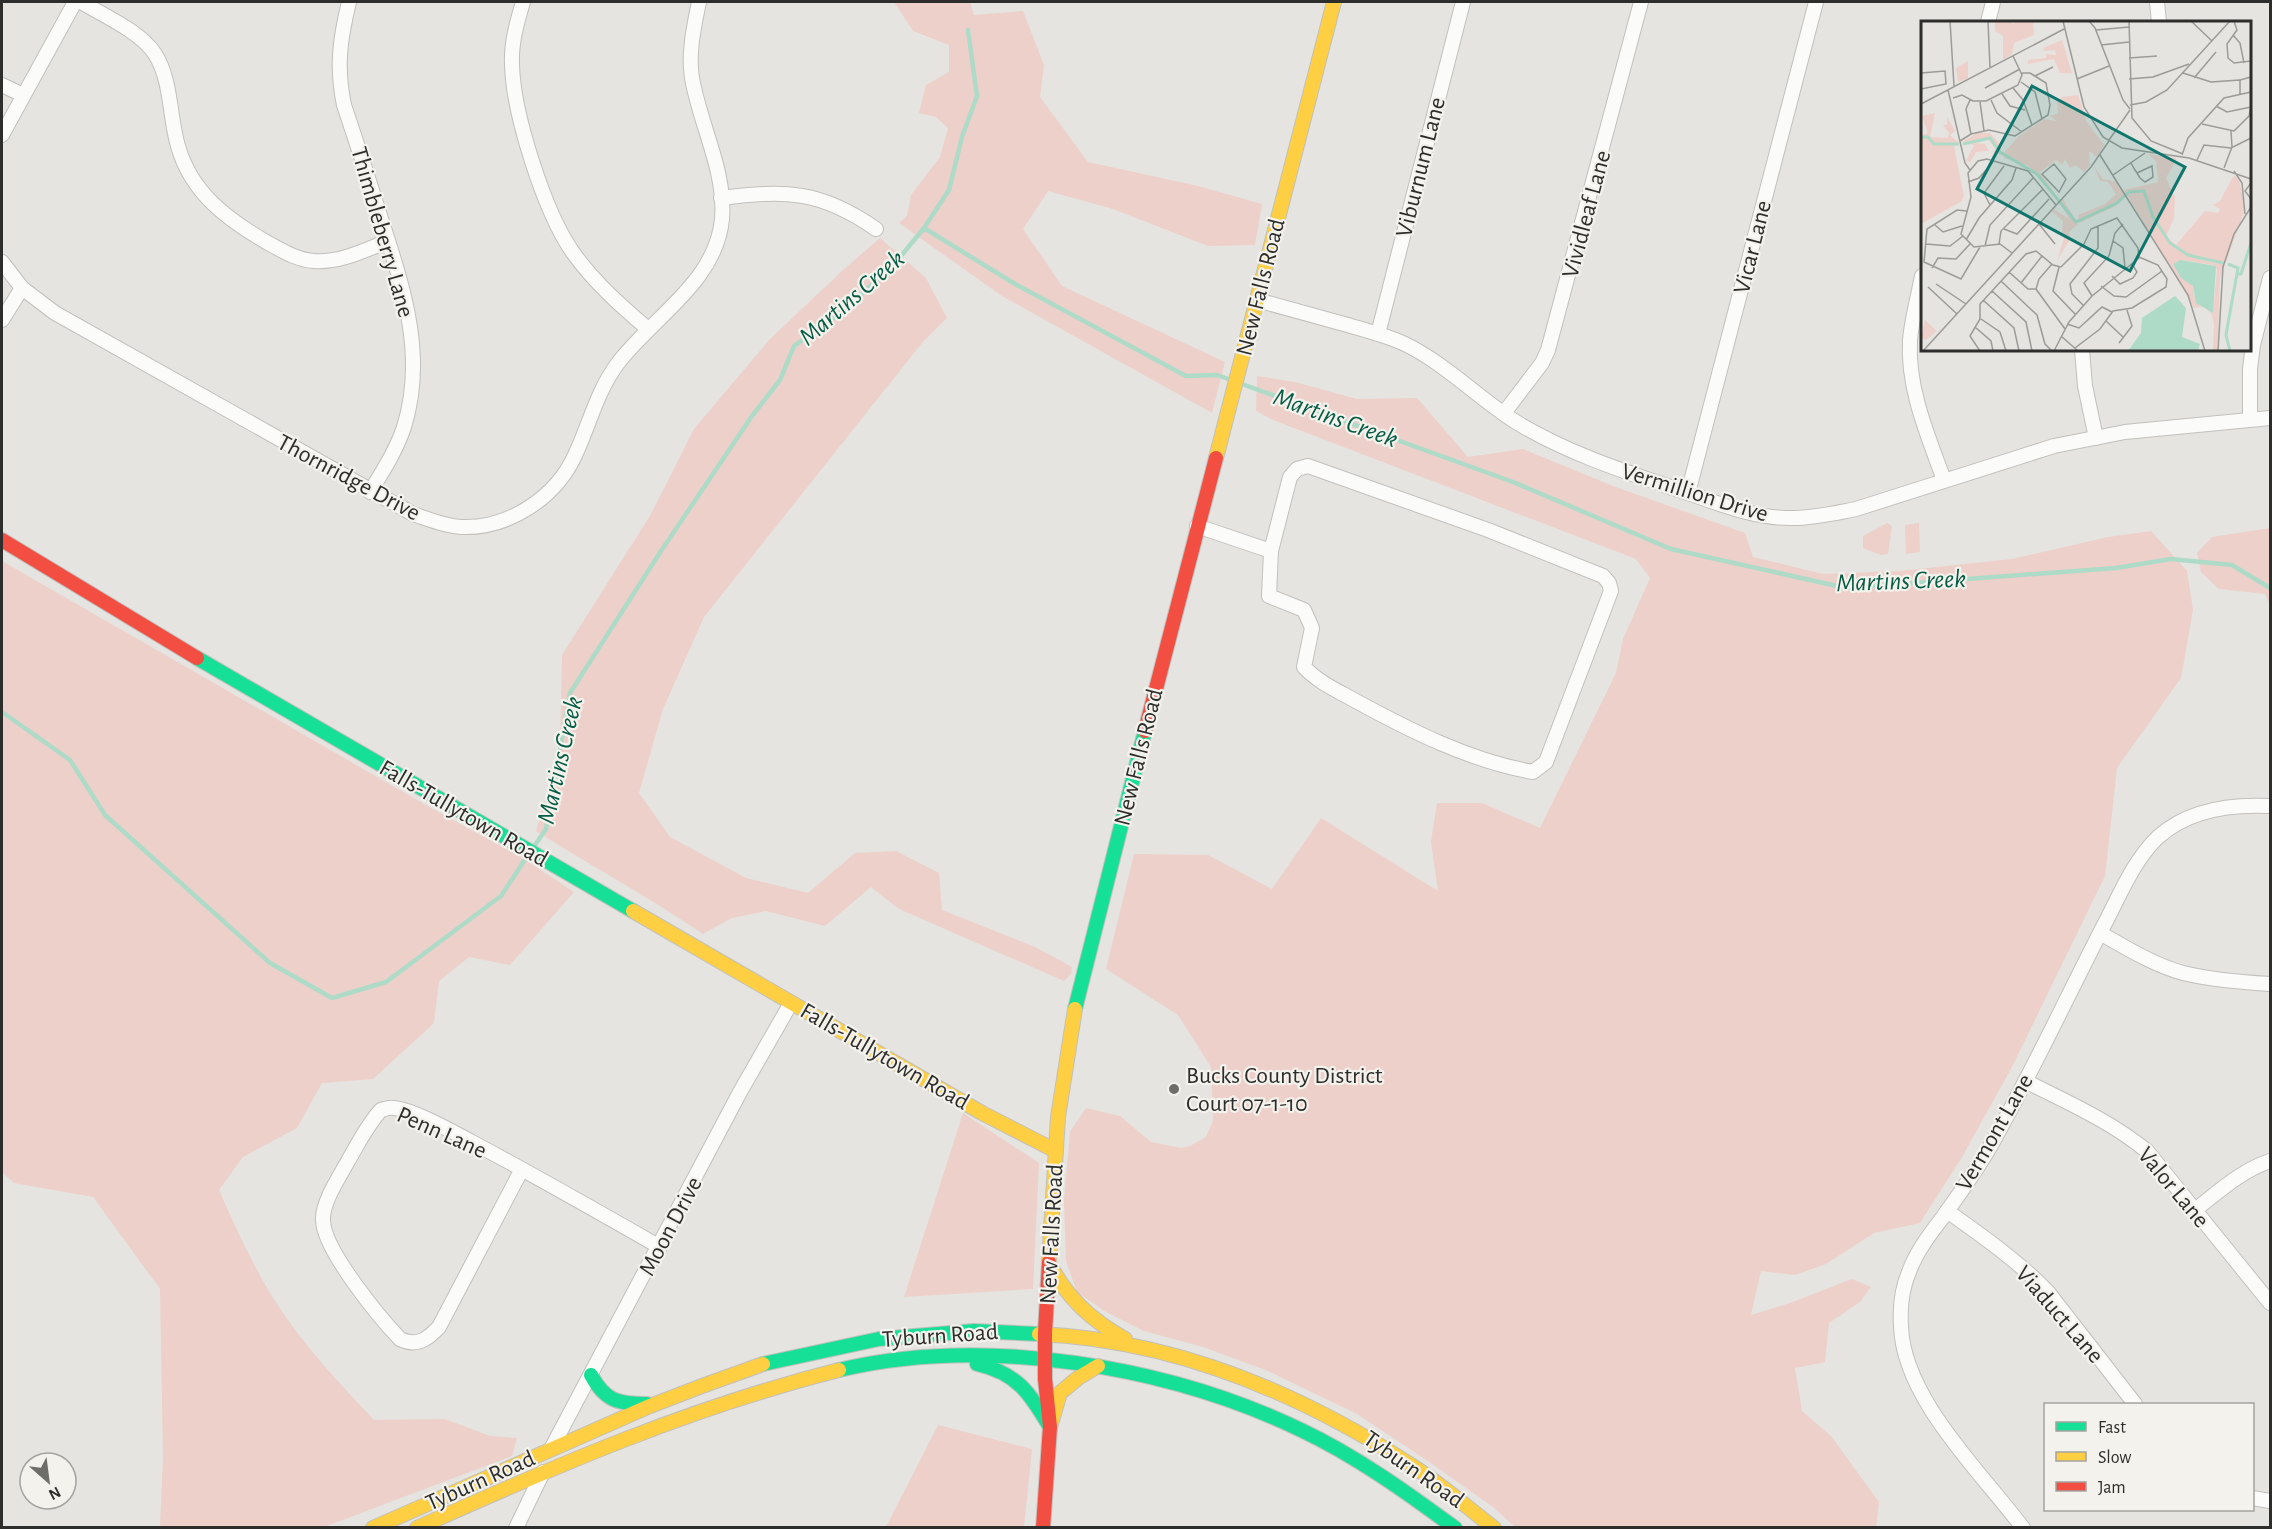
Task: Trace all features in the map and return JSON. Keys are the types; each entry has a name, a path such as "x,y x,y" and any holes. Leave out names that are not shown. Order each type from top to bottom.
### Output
{"main road":[{"name":"New Falls Road","path":"1043,1527 1050,1427 1045,1333 1058,1116 1072,1021 1197,526 1334,2"},
{"name":"Falls-Tullytown Road","path":"2,540 250,690 982,1113 1056,1151"},
{"path":"1050,1263 1059,1283 1083,1312 1106,1329 1142,1347"},
{"name":"Tyburn Road","path":"373,1527 653,1404 723,1377 780,1359 863,1341 975,1331 1045,1333 1142,1347 1222,1369 1260,1383 1322,1410 1406,1458 1494,1527"},
{"name":"Tyburn Road","path":"417,1527 624,1438 715,1405 846,1369 893,1361 985,1357 1098,1366 1157,1377 1205,1391 1280,1419 1341,1449 1374,1469 1455,1527"},
{"path":"940,1358 984,1365 1016,1379 1035,1400 1050,1427"},
{"path":"1050,1427 1060,1393 1078,1378 1098,1366"},
{"path":"591,1375 596,1386 610,1399 621,1404 653,1404"}],"street":[{"path":"2,135 75,2"},
{"path":"81,2 130,32 154,53 162,69 184,164 208,200 228,218 288,254 305,260 334,260 388,241"},
{"name":"Thimbleberry Lane","path":"349,2 340,38 338,60 340,87 409,315 414,370 404,427 395,451 370,492"},
{"path":"523,2 513,42 512,65 515,93 551,215 574,255 594,279 619,305 648,329"},
{"name":"Thornridge Drive","path":"2,262 22,288 56,313 370,492 412,514 442,524 459,527 491,524 525,510 543,498 558,482 570,465 604,382 648,329 692,284 708,264 722,218 716,165 692,75 692,44 699,2"},
{"name":"Viburnum Lane","path":"1378,334 1463,2"},
{"name":"Vividleaf Lane","path":"1504,414 1530,380 1548,350 1605,146 1641,2"},
{"name":"Vicar Lane","path":"1688,493 1816,2"},
{"path":"1988,21 1994,2"},
{"path":"2157,2 2159,21"},
{"path":"2,85 23,95"},
{"path":"721,198 771,193 811,196 846,210 876,229"},
{"path":"2250,419 2249,378 2252,353 2271,278"},
{"path":"1921,284 1912,321 1911,372 1926,428 1944,480"},
{"path":"2,320 22,288"},
{"name":"Vermillion Drive","path":"1257,300 1378,334 1404,344 1431,358 1504,414 1566,449 1729,507 1769,516 1793,518 1825,516 1856,510 2054,446 2169,427 2271,418"},
{"path":"2082,351 2085,386 2096,438"},
{"path":"1308,466 1488,530 1603,576 1609,583 1611,591 1546,762 1533,772 1468,755 1376,712 1315,678 1304,667 1312,628 1304,610 1269,596 1271,551 1290,477 1297,469 1308,466"},
{"path":"1197,526 1271,551"},
{"name":"Vermont Lane","path":"2024,1527 1936,1417 1908,1365 1903,1346 1902,1305 1909,1271 1928,1238 1996,1138 2100,933 2143,856 2170,828 2187,819 2226,807 2271,806"},
{"path":"2100,933 2161,966 2183,973 2220,980 2271,984"},
{"name":"Moon Drive","path":"551,1449 660,1247 740,1092 791,1003"},
{"name":"Valor Lane","path":"2025,1081 2105,1121 2128,1135 2147,1151 2271,1303"},
{"name":"Penn Lane","path":"522,1169 439,1327 417,1343 407,1343 400,1339 362,1293 326,1235 323,1213 333,1189 361,1138 381,1110 394,1108 408,1111 455,1134 522,1169 660,1247"},
{"path":"2195,1210 2252,1169 2271,1161"},
{"name":"Viaduct Lane","path":"1947,1211 2004,1251 2048,1292 2134,1403"},
{"path":"516,1527 543,1472"},
{"path":"2254,1498 2271,1501"}],"shaded area":[{"path":"894,2 970,2 974,15 1023,11 1044,65 1040,97 1088,162 1198,186 1262,204 1255,245 1208,246 1113,209 1048,191 1023,229 1062,286 1225,362 1212,413 1002,296 899,223 907,216 911,195 940,157 948,128 936,117 919,113 926,85 949,72 949,45 913,31"},
{"path":"880,238 926,278 947,318 922,343 704,617 663,709 639,793 670,837 746,878 808,893 855,853 896,851 939,873 942,910 1035,947 1072,967 1071,974 1064,981 899,909 871,887 825,926 766,911 732,918 703,934 536,831 560,748 562,655 651,514 694,429 769,340"},
{"path":"1257,376 1295,382 1357,399 1417,398 1468,457 1523,449 1613,486 1745,533 1753,557 1823,574 1899,571 2012,559 2108,537 2151,531 2187,571 2193,610 2181,678 2117,768 2105,876 2012,1067 1962,1157 1920,1223 1874,1233 1826,1264 1795,1275 1761,1271 1751,1315 1852,1279 1871,1287 1860,1302 1829,1323 1825,1362 1795,1368 1802,1411 1831,1436 1879,1502 1876,1527 1515,1527 1493,1507 1357,1414 1268,1371 1203,1347 1144,1331 1106,1312 1077,1292 1066,1261 1064,1201 1070,1132 1086,1108 1120,1116 1151,1142 1181,1148 1206,1137 1213,1121 1211,1067 1178,1015 1106,969 1134,854 1208,855 1272,889 1321,818 1438,891 1431,842 1437,803 1482,803 1540,828 1616,673 1623,639 1650,578 1636,559 1273,420 1256,411"},
{"path":"1887,523 1892,526 1888,554 1881,555 1863,548 1863,536"},
{"path":"1919,523 1920,552 1906,554 1905,525"},
{"path":"2270,528 2270,604 2265,594 2219,589 2201,572 2197,553 2212,537"},
{"path":"2,561 431,808 524,859 574,892 510,965 469,957 439,981 434,1023 373,1079 322,1083 297,1128 243,1157 219,1190 246,1248 277,1304 311,1350 374,1420 445,1419 490,1436 517,1438 512,1456 324,1527 160,1527 163,1457 160,1289 93,1197 14,1183 2,1172"},
{"path":"963,1113 1039,1163 1033,1289 904,1297"},
{"path":"938,1425 1032,1449 1024,1527 886,1527"}],"waterway":[{"path":"924,228 949,190 962,137 977,96 968,30"},
{"name":"Martins Creek","path":"533,848 546,829 570,693 659,554 752,416 780,380 794,346 839,314 892,267 924,228 1015,284 1186,376 1217,375 1231,380"},
{"name":"Martins Creek","path":"1239,383 1513,482 1671,549 1846,588 2116,568 2171,559 2232,565 2270,588"},
{"name":"Martins Creek","path":"2,712 70,760 105,815 270,963 332,998 386,982 501,896 528,855"}],"traffic: fast":[{"path":"197,658 633,911"},
{"path":"1075,1009 1145,731"},
{"path":"763,1364 879,1339 974,1331 1039,1334"},
{"path":"839,1370 895,1360 954,1356 1014,1357 1075,1363 1135,1374 1193,1389 1249,1408 1301,1430 1361,1463 1455,1528"},
{"path":"977,1364 1002,1373 1021,1386 1029,1394 1050,1427"},
{"path":"591,1375 607,1396 620,1402 647,1404"}],"traffic: slow":[{"path":"1216,458 1334,2"},
{"path":"633,911 982,1113 1056,1151"},
{"path":"1049,1262 1058,1117 1075,1009"},
{"path":"1049,1263 1056,1276 1081,1307 1101,1324 1125,1339"},
{"path":"1039,1334 1089,1338 1139,1347 1187,1359 1282,1394 1327,1416 1414,1467 1494,1528"},
{"path":"373,1528 650,1406 763,1364"},
{"path":"1050,1427 1060,1393 1078,1378 1098,1366"},
{"path":"417,1528 520,1482 677,1420 784,1385 839,1370"}],"traffic: jam":[{"path":"1145,731 1216,458"},
{"path":"2,540 197,658"},
{"path":"1043,1528 1050,1427 1045,1379 1049,1262"}],"place":[{"name":"Bucks County District Court 07-1-10","path":"1174,1089"}]}
